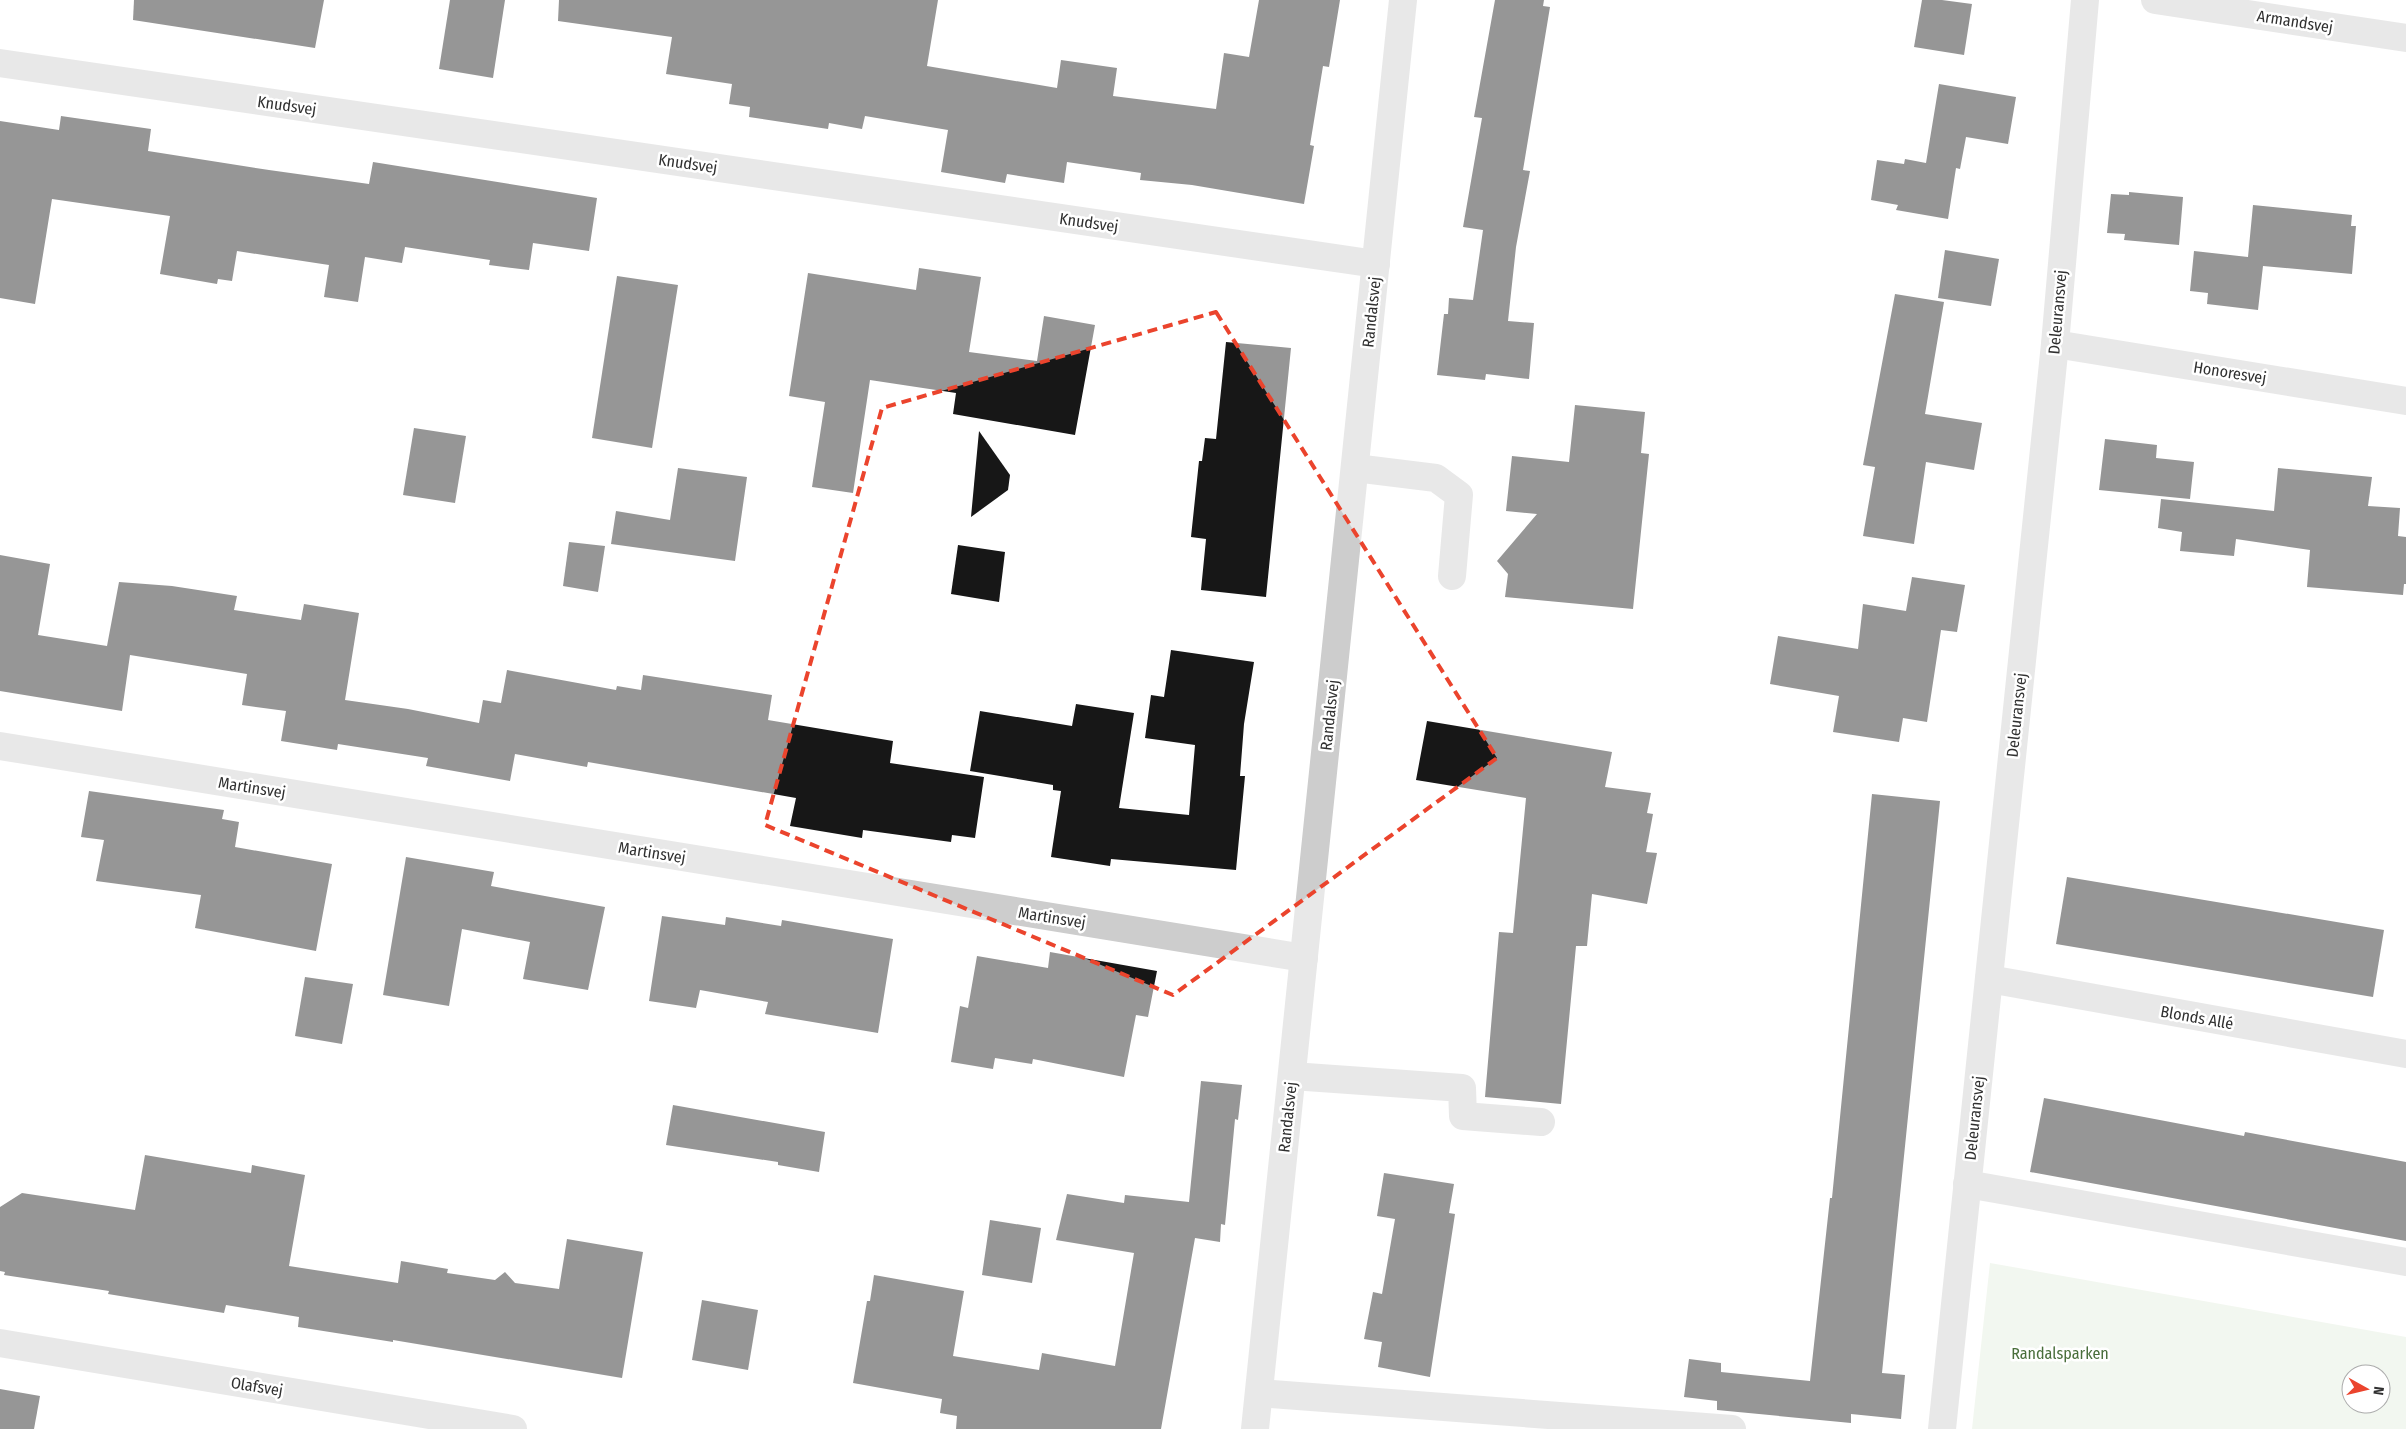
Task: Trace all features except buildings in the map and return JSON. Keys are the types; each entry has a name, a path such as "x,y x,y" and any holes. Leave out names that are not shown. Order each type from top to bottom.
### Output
{"street":[{"name":"Randalsvej","path":"1255,1429 1403,0"},
{"name":"Deleuransvej","path":"1942,1429 2055,344 2085,0"},
{"name":"Armandsvej","path":"2155,0 2406,38"},
{"name":"Knudsvej","path":"0,63 1376,264"},
{"name":"Honoresvej","path":"2055,344 2406,401"},
{"path":"1354,468 1436,478 1459,494 1452,576"},
{"name":"Martinsvej","path":"0,746 1304,958"},
{"name":"Blonds Allé","path":"1989,979 2406,1054"},
{"path":"1292,1076 1462,1088 1463,1116 1541,1122"},
{"path":"1967,1184 2406,1262"},
{"name":"Olafsvej","path":"0,1343 513,1429"},
{"path":"1259,1393 1732,1429"}],"highlighted area":[{"path":"1216,312 1497,758 1173,995 765,825 882,408"}],"green space":[{"name":"Randalsparken","path":"1990,1263 2406,1337 2406,1429 1972,1429"}]}
